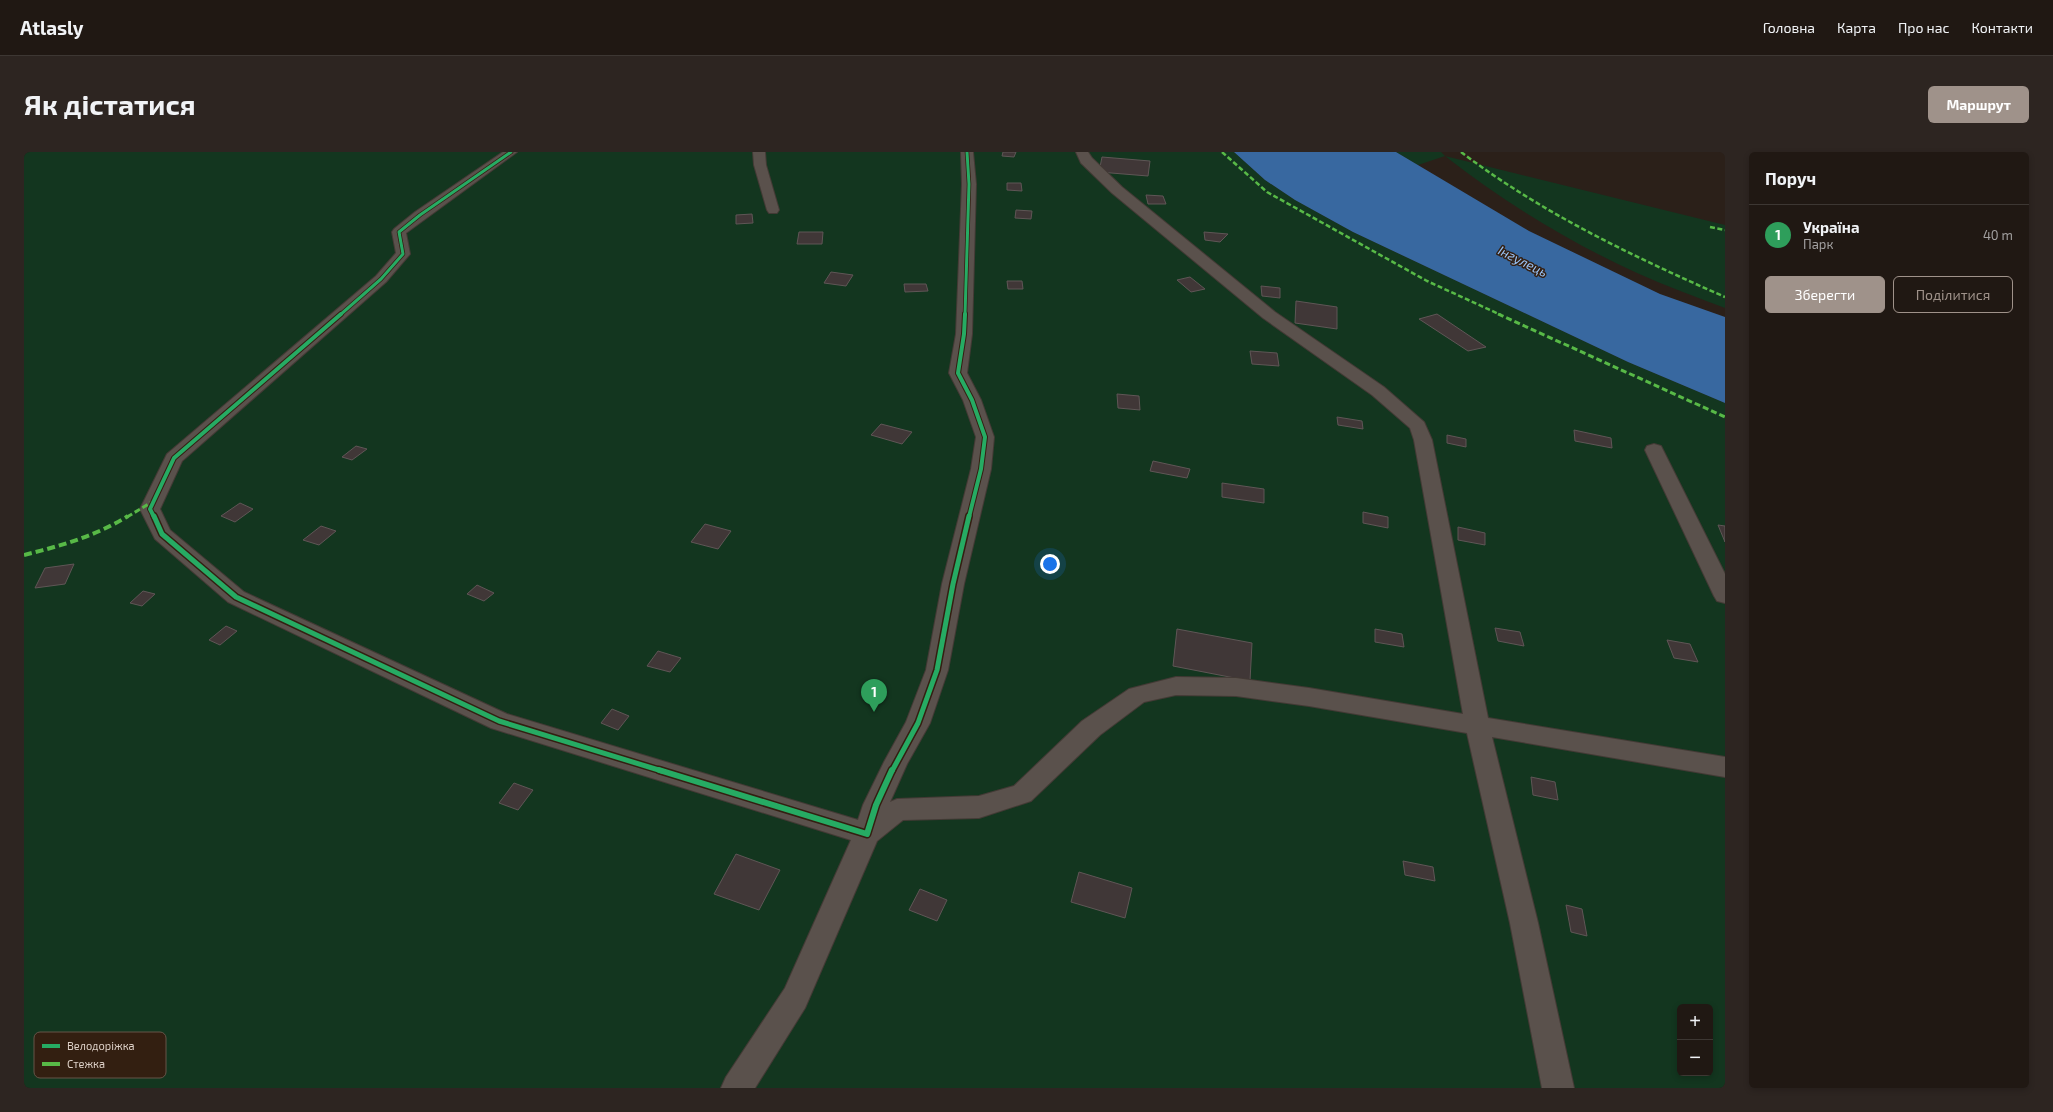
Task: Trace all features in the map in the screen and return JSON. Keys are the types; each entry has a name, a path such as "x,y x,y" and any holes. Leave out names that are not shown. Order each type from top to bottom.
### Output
{"street":[{"path":"512,152 420,215 399,232 403,254 381,279 174,458 150,509 162,534 236,597 499,721 868,834"},
{"path":"737,1088 795,998 868,834 876,805 896,762 918,723 938,670 953,584 980,469 985,437 972,400 958,373 964,334 968,184 967,152"},
{"path":"1082,152 1086,160 1117,190 1269,315 1378,391 1418,426 1423,440 1478,725 1524,923 1558,1088"},
{"path":"1654,450 1725,596"},
{"path":"868,834 897,810 979,807 1022,794 1091,728 1138,695 1176,686 1243,688 1309,697 1725,767"}],"lane":[{"path":"759,152 760,165 773,210"}],"green space":[{"path":"24,152 1234,152 1265,180 1295,200 1353,232 1628,362 1725,403 1725,1088 24,1088"},
{"path":"1396,152 1441,152 1445,156 1418,165"},
{"path":"1445,156 1725,225 1725,308 1648,278 1587,248 1514,205"}],"water":[{"name":"Інгулець","path":"1234,152 1396,152 1529,231 1660,294 1725,317 1725,403 1628,362 1353,232 1295,200 1265,180"}],"building":[{"path":"1003,152 1016,152 1014,157 1002,156"},
{"path":"1102,157 1150,161 1148,176 1099,172"},
{"path":"1007,183 1021,183 1022,191 1007,190"},
{"path":"1146,195 1163,196 1166,204 1148,204"},
{"path":"1016,210 1032,211 1031,219 1015,218"},
{"path":"752,214 753,223 736,224 736,215"},
{"path":"799,232 823,232 822,244 797,244"},
{"path":"1204,232 1228,234 1220,242 1205,240"},
{"path":"831,272 853,275 846,286 824,283"},
{"path":"1190,277 1205,289 1191,292 1177,280"},
{"path":"1007,281 1022,281 1023,289 1008,289"},
{"path":"904,284 926,284 928,291 905,292"},
{"path":"1261,286 1280,288 1280,298 1262,296"},
{"path":"1296,301 1337,307 1337,329 1295,323"},
{"path":"1437,314 1486,347 1468,351 1419,319"},
{"path":"1250,351 1277,353 1279,366 1252,364"},
{"path":"1117,394 1139,396 1140,410 1118,408"},
{"path":"1337,417 1362,421 1363,429 1338,425"},
{"path":"881,424 912,432 902,444 871,435"},
{"path":"1574,430 1611,438 1612,448 1575,441"},
{"path":"1447,435 1466,439 1466,447 1447,443"},
{"path":"356,446 367,449 352,460 342,457"},
{"path":"1153,461 1190,469 1187,478 1150,471"},
{"path":"1222,483 1264,489 1264,503 1222,497"},
{"path":"240,503 253,509 235,522 221,516"},
{"path":"1363,512 1388,517 1388,528 1363,523"},
{"path":"705,524 731,531 718,549 691,542"},
{"path":"1718,525 1725,526 1725,542"},
{"path":"321,526 336,531 319,545 303,540"},
{"path":"1458,527 1485,533 1485,545 1458,540"},
{"path":"74,564 65,584 35,588 45,568"},
{"path":"477,585 494,593 484,601 467,594"},
{"path":"143,591 155,594 142,606 130,603"},
{"path":"226,626 237,631 220,645 209,640"},
{"path":"1495,628 1520,632 1524,646 1498,641"},
{"path":"1177,629 1252,643 1250,681 1173,666"},
{"path":"1375,629 1402,634 1404,647 1375,642"},
{"path":"1667,640 1690,644 1698,662 1674,658"},
{"path":"658,651 681,658 670,672 647,666"},
{"path":"612,709 629,716 618,730 601,723"},
{"path":"1531,777 1555,782 1558,800 1533,795"},
{"path":"514,783 533,790 518,810 499,803"},
{"path":"736,854 780,870 759,910 714,894"},
{"path":"1403,861 1433,867 1435,881 1405,875"},
{"path":"1079,872 1132,888 1125,918 1071,902"},
{"path":"920,889 947,900 937,921 909,910"},
{"path":"1566,905 1582,909 1587,936 1571,932"}],"marked path":[{"path":"1222,152 1267,192 1427,281 1725,417"},
{"path":"1461,152 1522,196 1555,215 1622,250 1725,297"},
{"path":"1710,227 1725,230"},
{"path":"24,555 60,546 114,525 152,502"}],"cycle path":[{"path":"511,152 420,215 399,232 403,254 381,279 174,458 150,509 162,534 236,597 499,721 867,834 876,805 896,762 918,723 937,670 953,584 981,469 985,437 972,400 958,373 964,334 969,184 967,152"}],"place":[{"name":"Україна","path":"874,712"}]}
